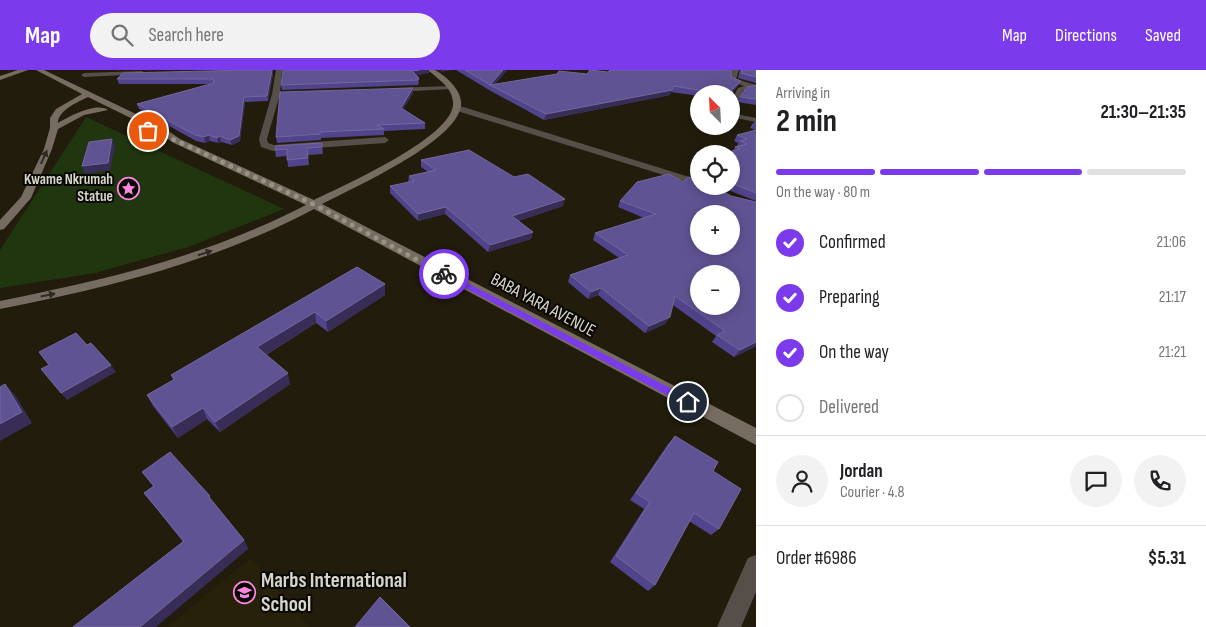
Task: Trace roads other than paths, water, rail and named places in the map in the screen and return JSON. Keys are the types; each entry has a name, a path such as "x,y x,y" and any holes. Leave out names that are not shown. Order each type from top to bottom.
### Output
{"main road":[{"path":"0,78 25,70"},
{"path":"0,304 86,288 147,272 217,249 267,229 430,141 447,125 457,108 457,97 451,88 431,70"},
{"name":"BABA YARA AVENUE","path":"40,71 42,75 83,96 158,128 177,141"},
{"path":"0,227 26,198 48,149 54,128 54,118 59,111 83,96"},
{"name":"BABA YARA AVENUE","path":"83,96 104,110 148,131 177,141 313,204 756,437"},
{"path":"54,128 82,113 104,110"}],"street":[{"path":"268,70 279,70 276,94 262,139 264,145 268,147 385,140"},
{"path":"736,70 732,80 755,87"},
{"path":"84,75 152,73"},
{"path":"740,90 755,87"},
{"path":"383,90 451,88"},
{"path":"276,94 286,94"},
{"path":"457,108 690,180"},
{"path":"740,117 756,120"},
{"path":"729,627 756,566"}],"place":[{"name":"Kwame Nkrumah Statue","path":"129,188"},
{"name":"Marbs International School","path":"245,592"}]}
